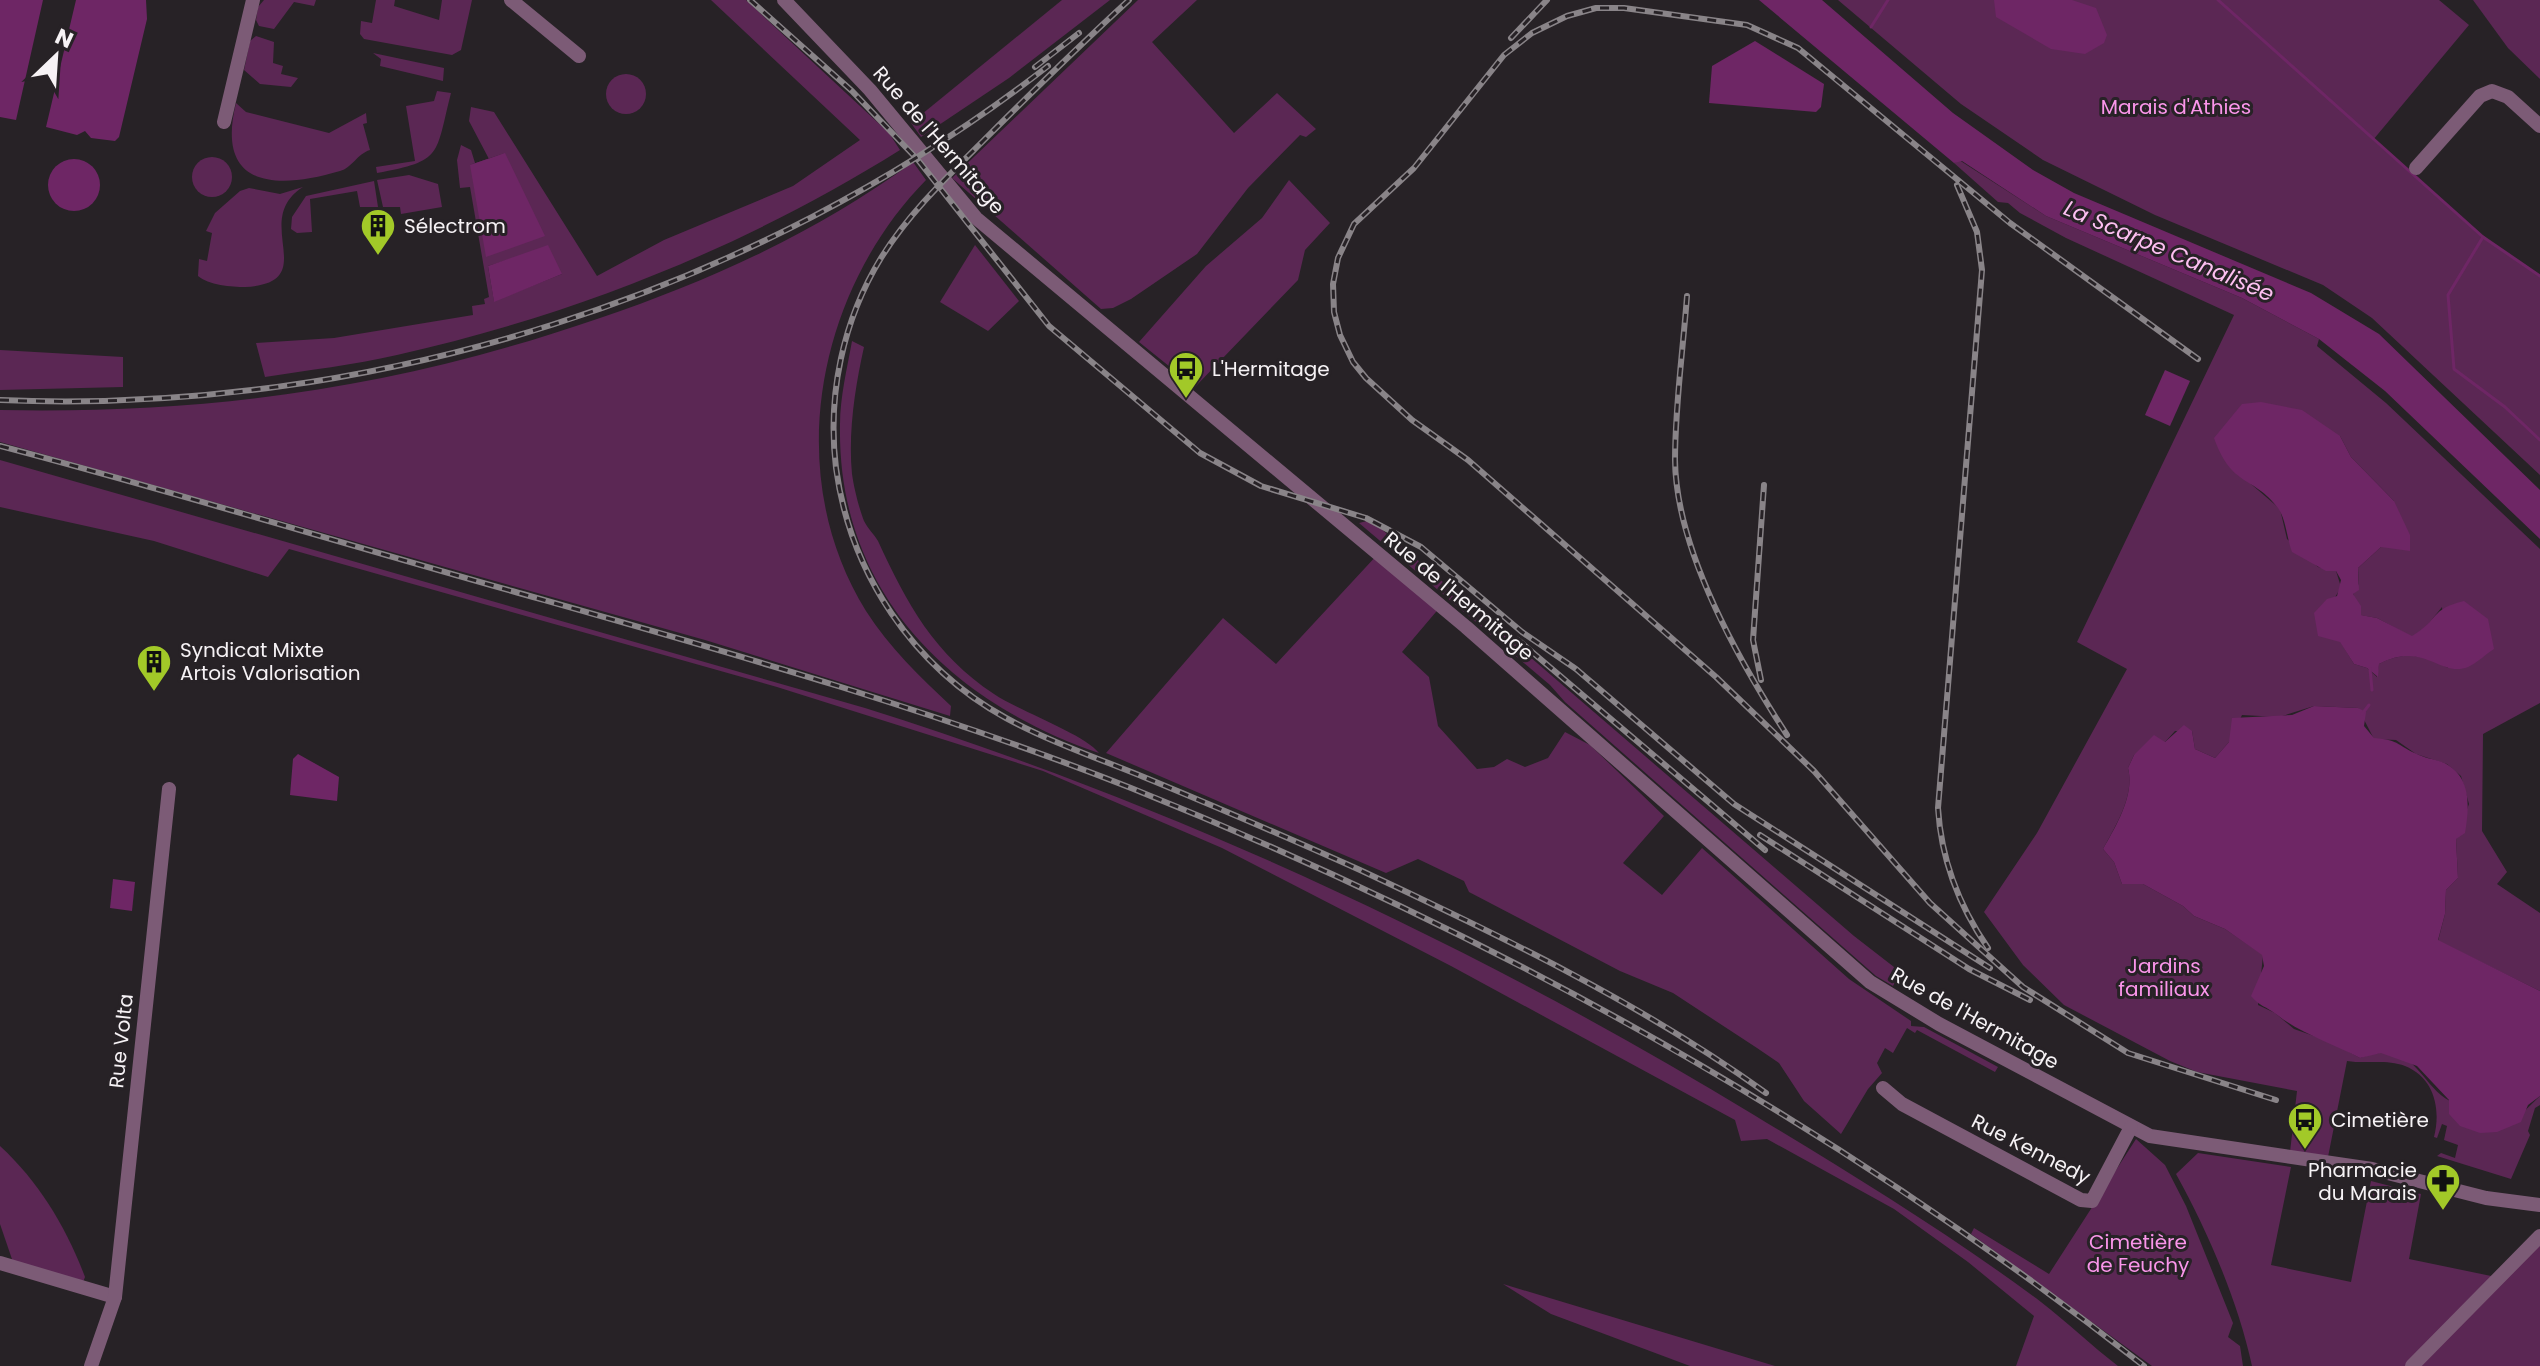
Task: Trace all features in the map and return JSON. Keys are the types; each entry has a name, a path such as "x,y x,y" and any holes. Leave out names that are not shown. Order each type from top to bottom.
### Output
{"street":[{"path":"224,122 253,0"},
{"path":"511,0 579,56"},
{"name":"Rue de l'Hermitage","path":"784,0 870,90 976,218 1466,627 1870,982 1939,1024 2131,1127 2171,1140 2372,1169 2486,1198 2540,1205"},
{"path":"2416,168 2480,96 2492,91 2508,97 2540,126"},
{"name":"Rue Volta","path":"91,1366 115,1297 169,789"},
{"name":"Rue Kennedy","path":"1883,1088 1902,1104 2081,1200 2092,1201 2131,1127"},
{"path":"2412,1366 2540,1236"},
{"path":"0,1263 115,1297"}],"green space":[{"path":"264,0 316,0 314,6 294,2 274,29 259,26 256,20 258,7"},
{"path":"376,0 395,0 394,6 439,20 442,0 472,0 461,50 452,55 364,39 360,34 361,21 372,23"},
{"path":"711,0 746,0 889,133 900,150 841,185 720,247 594,298 529,320 397,355 265,377 256,343 334,338 473,315 472,306 485,304 484,299 489,297 470,187 460,188 457,160 461,145 471,150 475,163 470,165 489,159 469,121 471,107 494,112 597,276 664,240 793,186 860,140","holes":["510,259 562,274 494,301 488,266"]},
{"path":"1062,0 1110,0 1009,78 921,137 911,123"},
{"path":"1138,0 1197,0 1152,42 1234,133 1277,93 1316,129 1306,137 1300,135 1248,188 1197,254 1131,299 1113,308 1101,309 952,178"},
{"name":"Marais d'Athies","path":"1838,0 2439,0 2469,25 2373,140 2483,237 2540,275 2540,475 2372,318 2323,285 2155,215 2043,160 1961,104"},
{"path":"2473,0 2540,0 2540,79 2508,48"},
{"path":"256,36 274,42 273,63 283,66 281,74 298,78 291,87 260,84 244,70 250,41"},
{"path":"373,53 444,68 443,81 380,66 381,59"},
{"path":"626,74 640,80 646,94 640,108 626,114 612,108 606,94 612,80"},
{"path":"437,91 451,93 433,152 415,164 377,173 376,167 415,161 406,106 434,101"},
{"path":"236,103 246,112 329,133 366,113 367,123 363,124 370,150 344,169 316,177 273,180 256,176 243,167 234,152 232,131"},
{"path":"212,157 226,163 232,177 226,191 212,197 198,191 192,177 198,163"},
{"name":"Jardins familiaux","path":"1959,160 2046,216 2242,298 2319,339 2317,346 2386,403 2540,549 2540,703 2483,734 2482,831 2507,872 2497,884 2540,913 2540,991 2438,941 2445,914 2446,890 2458,878 2456,839 2469,804 2461,776 2447,764 2416,754 2396,740 2374,739 2358,708 2314,706 2279,717 2242,715 2229,742 2215,758 2195,749 2192,731 2175,731 2165,742 2134,755 2128,768 2127,799 2103,849 2114,862 2122,884 2143,884 2183,906 2194,916 2225,929 2263,955 2258,1005 2275,1013 2294,1029 2331,1042 2360,1058 2393,1053 2414,1065 2450,1101 2509,1126 2540,1096 2540,1105 2535,1108 2528,1131 2530,1135 2511,1179 2437,1156 2441,1153 2455,1158 2458,1145 2444,1140 2447,1126 2442,1124 2437,1138 2434,1137 2436,1106 2423,1078 2405,1066 2391,1063 2347,1061 2327,1162 2290,1152 2297,1091 2197,1072 2064,1005 2023,965 1984,912 2037,833 2127,669 2077,642 2234,315 2066,238 2008,203 1998,202 1954,163","holes":["2340,436 2351,457 2394,501 2381,547 2358,568 2359,584 2353,594 2360,615 2377,618 2412,637 2425,628 2442,607 2448,668 2422,657 2397,657 2379,664 2377,677 2367,668 2354,664 2340,641 2318,635 2318,627 2341,587 2336,571 2318,567 2287,539 2280,509 2251,484"]},
{"path":"913,162 926,180 889,225 859,275 837,329 823,386 819,444 824,501 840,558 875,624 906,661 951,706 950,716 705,640 0,442 0,410 155,407 304,392 377,379 525,342 642,303 762,252 839,211"},
{"path":"409,175 438,184 442,207 401,214 400,207 383,207 377,180"},
{"path":"1289,180 1330,223 1305,250 1298,280 1195,387 1139,342 1206,266 1262,218"},
{"path":"374,181 378,207 360,207 357,191 310,199 312,232 297,233 291,229 292,217 306,196"},
{"path":"303,187 288,201 282,216 284,263 280,274 268,283 245,287 214,283 198,276 199,259 207,261 212,233 206,231 215,213 240,191 249,188 280,194"},
{"path":"975,245 1019,301 988,331 940,302"},
{"path":"852,341 864,347 852,426 851,458 855,492 864,521 878,541 912,607 939,645 973,679 1005,701 1080,738 1099,753 1045,731 995,704 951,671 912,632 881,589 858,540 844,485 840,414"},
{"path":"0,350 123,357 123,387 0,390"},
{"path":"0,460 865,708 1096,789 1210,835 1432,937 1648,1053 1936,1229 2041,1302 2118,1366 2016,1366 2034,1316 1968,1262 1894,1209 1767,1139 1741,1141 1735,1120 1451,966 1222,848 1043,771 777,687 289,549 268,577 154,541 0,507"},
{"path":"1371,520 1854,936 1894,967 1902,969 1893,986 1876,976 1565,702 1550,685 1359,523"},
{"path":"1378,554 1441,606 1402,652 1429,677 1438,726 1477,769 1494,767 1507,759 1525,767 1548,758 1565,732 1590,745 1664,816 1623,863 1662,895 1702,848 1849,979 1911,1021 1911,1026 1924,1027 1998,1067 1995,1072 1917,1030 1915,1033 1907,1028 1893,1053 1885,1048 1877,1063 1882,1073 1868,1089 1841,1134 1804,1101 1779,1063 1757,1048 1673,993 1620,971 1469,892 1464,881 1418,859 1386,873 1106,753 1223,618 1276,664"},
{"name":"Cimetière de Feuchy","path":"2136,1139 2165,1165 2186,1206 2233,1323 2228,1337 2240,1346 2243,1366 2152,1366 1971,1234 1974,1228 2049,1274"},
{"path":"0,1146 39,1190 60,1223 85,1277 81,1287 15,1268 0,1224"},
{"path":"2198,1153 2291,1167 2271,1265 2351,1282 2371,1181 2421,1194 2409,1259 2496,1277 2540,1236 2540,1366 2252,1366 2221,1267 2176,1174"},
{"path":"1503,1284 1775,1366 1690,1366 1551,1314"}],"water":[{"path":"0,0 43,0 16,120 0,117"},
{"path":"76,0 146,0 147,19 119,137 115,141 91,138 85,131 77,135 46,127"},
{"name":"La Scarpe Canalisée","path":"1759,0 1822,0 1953,113 2033,170 2074,193 2311,293 2379,334 2540,490 2540,539 2385,391 2319,339 2242,298 2046,216 1962,161 1954,163"},
{"path":"1994,0 2072,0 2096,8 2107,35 2104,43 2085,54 2051,49 1996,17"},
{"path":"1755,41 1824,84 1821,107 1816,112 1709,103 1712,66"},
{"path":"505,153 545,236 486,257 470,165"},
{"path":"74,159 93,166 100,185 93,204 74,211 55,204 48,185 55,166"},
{"path":"548,245 562,274 494,302 488,266"},
{"path":"2165,370 2190,381 2170,426 2145,415"},
{"path":"2261,402 2302,410 2340,436 2351,457 2394,501 2410,535 2410,551 2381,547 2358,568 2359,590 2353,594 2361,606 2361,615 2377,618 2412,636 2440,611 2464,601 2488,619 2494,649 2468,667 2458,669 2420,657 2395,658 2379,664 2378,677 2367,668 2354,664 2340,642 2318,636 2314,613 2327,599 2337,596 2341,580 2336,571 2326,571 2292,552 2278,508 2228,465 2214,438 2242,404"},
{"path":"2314,706 2358,708 2366,712 2364,726 2374,738 2394,742 2419,755 2445,763 2456,771 2465,787 2468,805 2465,833 2456,839 2458,878 2446,890 2445,914 2438,940 2540,991 2540,1096 2528,1105 2521,1122 2497,1132 2480,1133 2460,1126 2449,1114 2449,1100 2417,1066 2381,1053 2360,1058 2286,1021 2251,996 2264,966 2262,955 2225,929 2194,916 2183,906 2143,884 2122,884 2114,862 2103,849 2127,799 2128,768 2134,755 2154,735 2165,742 2184,725 2192,731 2195,749 2215,758 2229,742 2232,718 2292,715"},
{"path":"298,754 339,777 337,801 290,795 293,759"},
{"path":"113,879 135,882 132,911 110,908"}],"waterway":[{"path":"1871,27 1888,0"},
{"path":"2218,0 2483,237 2448,295 2454,369 2505,407 2540,440"},
{"path":"2483,237 2540,276"},
{"path":"2370,669 2372,690"},
{"path":"2362,714 2369,705"}],"railway":[{"path":"750,0 852,91 918,160 1049,326 1200,453 1261,486 1366,518 1421,547 1522,632 1576,669 1734,804 1990,968"},
{"path":"1129,0 929,196 881,258 868,282 841,359 836,386 834,441 844,507 855,544 871,580 891,613 942,672 1006,718 1308,847 1464,920 1619,1000 1766,1093"},
{"path":"1511,38 1547,0"},
{"path":"2198,359 2010,223 1798,48 1747,25 1624,8 1596,8 1567,16 1532,33 1504,55 1414,168 1354,224 1338,258 1333,284 1334,312 1340,335 1353,362 1366,378 1412,420 1468,460 1716,677 1814,771 1930,903 2023,987 2128,1053 2276,1100"},
{"path":"1035,67 1079,33"},
{"path":"0,400 139,400 279,387 417,361 553,324 685,276 813,217 934,146 1048,66"},
{"path":"1957,185 1977,232 1982,270 1938,808 1943,845 1953,881 1968,915 1988,948"},
{"path":"1687,296 1675,460 1686,531 1713,604 1749,674 1787,735"},
{"path":"0,446 668,635 901,706 1055,759 1266,845 1530,971 1784,1115 1907,1194 2027,1278 2144,1366"},
{"path":"1761,680 1753,640 1764,485"},
{"path":"1518,640 1765,850"},
{"path":"1760,835 1969,969 2030,1000"}],"place":[{"name":"Sélectrom","path":"378,257"},
{"name":"L'Hermitage","path":"1186,400"},
{"name":"Syndicat Mixte Artois Valorisation","path":"154,693"},
{"name":"Cimetière","path":"2305,1151"},
{"name":"Pharmacie du Marais","path":"2443,1212"}]}
